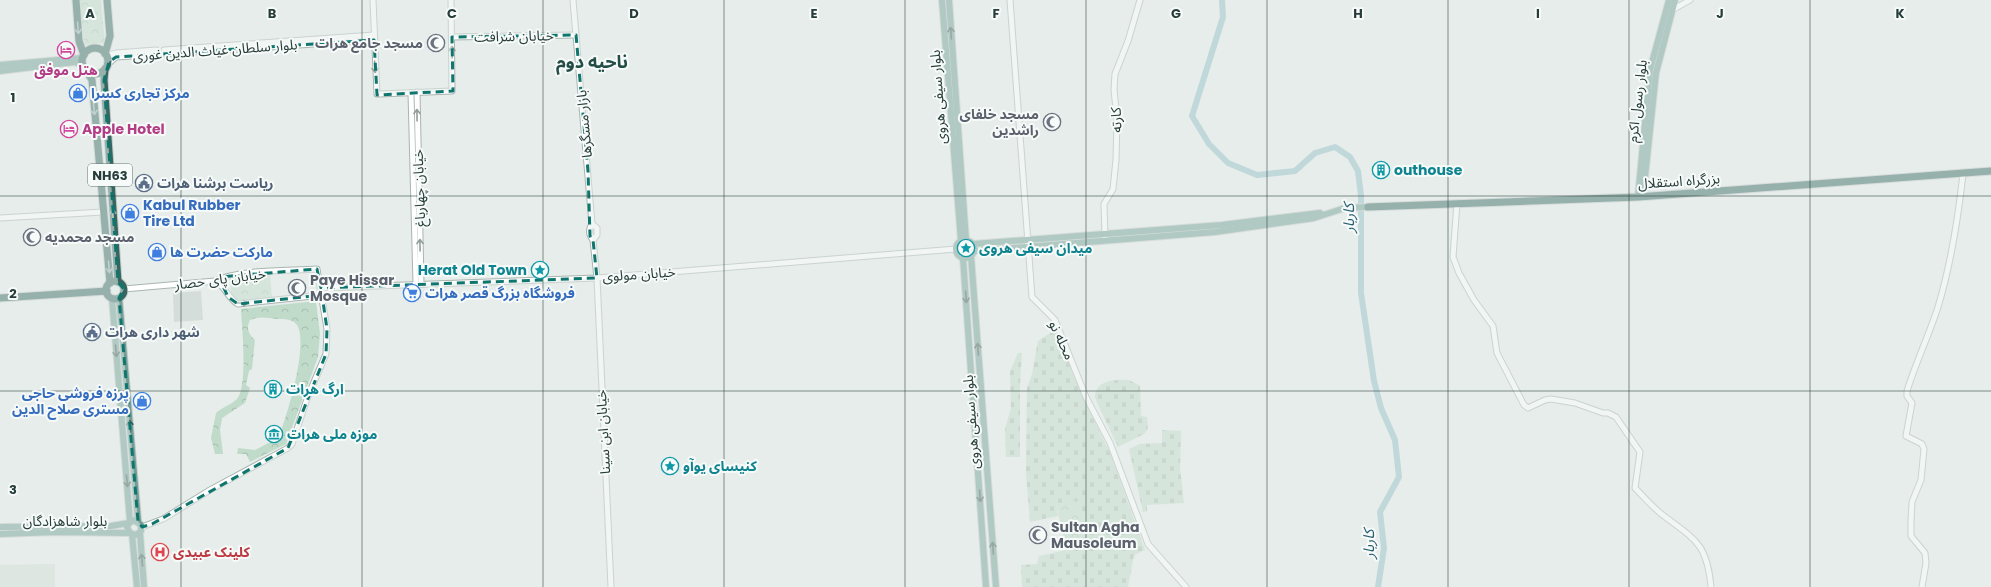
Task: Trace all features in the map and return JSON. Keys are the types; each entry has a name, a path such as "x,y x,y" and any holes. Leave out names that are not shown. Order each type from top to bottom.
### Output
{"highway":[{"path":"76,0 79,40 86,70 98,73 106,67 105,55 110,36 107,0"},
{"path":"83,56 94,48 98,49 105,55"},
{"name":"NH63","path":"106,67 104,80 118,282"},
{"name":"NH63","path":"86,70 92,80 110,283"},
{"name":"بزرگراه استقلال","path":"1368,207 1640,197 1991,171"},
{"path":"0,298 106,291 115,298 123,295 124,290 118,282 110,283 106,291"}],"main road":[{"name":"بلوار سیفی هروی","path":"942,0 963,240"},
{"name":"بلوار سیفی هروی","path":"949,0 963,240"},
{"name":"بلوار رسول اکرم","path":"1669,0 1669,10"},
{"name":"بلوار رسول اکرم","path":"1640,197 1650,70 1669,10 1674,0"},
{"path":"0,65 83,56"},
{"path":"0,71 75,62 82,65 86,70"},
{"path":"972,250 963,240 957,243 957,254 963,258 972,250 1105,238 1215,232 1314,218 1346,208 1368,207"},
{"name":"بلوار سیفی هروی","path":"972,250 996,587"},
{"name":"بلوار سیفی هروی","path":"963,258 986,587"},
{"path":"115,298 138,521 141,530 144,587"},
{"path":"115,298 129,523 128,530 131,534 136,587"},
{"path":"972,376 980,375"},
{"path":"981,514 990,513"},
{"name":"بلوار شاهزادگان","path":"0,527 111,526 138,521"},
{"name":"بلوار شاهزادگان","path":"0,534 56,532 131,534 141,530"}],"street":[{"path":"373,0 377,94 452,91 451,0"},
{"name":"بازار مسگرها","path":"573,0 592,224 589,229 590,236 593,240 597,278"},
{"name":"محله نو","path":"1010,0 1032,297 1056,320 1086,397 1110,444 1148,544 1186,587"},
{"name":"کارته","path":"1105,238 1104,204 1113,189 1116,160 1118,118 1114,90 1115,74 1128,41 1140,0"},
{"path":"1669,10 1690,0"},
{"name":"خیابان شرافت","path":"452,37 576,34"},
{"path":"105,55 116,53 374,37"},
{"name":"بلوار سلطان غیاث الدین غوری","path":"106,67 116,57 374,37"},
{"name":"خیابان چهارباغ","path":"417,92 418,284"},
{"name":"خیابان چهارباغ","path":"411,93 418,284"},
{"path":"1922,587 1926,563 1924,553 1912,536 1911,522 1912,502 1921,480 1924,449 1922,444 1906,436 1912,403 1907,393 1914,368 1938,307 1946,278 1963,174"},
{"path":"1456,203 1453,257 1459,273 1474,300 1493,326 1497,352 1524,405 1528,408 1545,400 1551,399 1575,403 1616,417 1640,452 1635,488 1663,515 1690,534 1702,549 1710,570 1711,587"},
{"path":"0,218 104,212"},
{"name":"خیابان مولوی","path":"321,288 597,278 956,249"},
{"name":"خیابان پای حصار","path":"124,290 215,281 222,277 317,269 321,288"},
{"path":"222,277 223,286 228,297 238,304 322,295"},
{"name":"خیابان ابن سینا","path":"597,278 611,587"},
{"path":"215,281 223,286"},
{"path":"141,530 163,519 217,486 288,448 292,444 308,396 326,354 327,329 321,288"}],"highlighted area":[{"path":"576,35 588,171 590,236 593,240 597,278 321,288 317,269 219,277 228,297 238,304 322,295 327,329 326,354 288,448 152,524 142,527 138,521 119,298 124,289 118,282 104,80 109,62 116,57 374,40 377,95 453,91 452,37"}],"shaded area":[{"path":"201,291 203,320 174,322 173,293"},
{"path":"55,564 55,587 0,587 0,565"}],"green space":[{"path":"80,0 101,0 105,43 84,45"},
{"path":"270,274 272,298 238,302 231,295 230,278"},
{"path":"316,301 320,334 318,357 286,444 250,462 246,454 237,454 238,448 255,450 278,438 291,398 299,363 300,334 297,325 291,320 257,318 250,320 248,326 249,333 255,340 252,369 249,371 246,385 250,388 245,403 222,418 220,430 223,454 215,454 211,438 216,413 237,399 242,382 244,356 241,309"},
{"path":"1055,330 1082,395 1111,455 1145,550 1134,555 1128,587 1022,587 1021,565 1037,564 1039,556 1066,550 1067,552 1088,546 1083,526 1086,525 1083,512 1081,512 1078,501 1075,502 1074,499 1056,504 1058,516 1030,522 1026,473 1027,388 1032,374 1038,341"},
{"path":"1018,353 1022,353 1020,384 1020,457 1006,457 1005,429 1011,408 1010,371"},
{"path":"1118,380 1129,380 1140,386 1141,416 1147,417 1148,428 1144,434 1118,447 1095,398 1098,387 1102,384"},
{"path":"1162,430 1181,431 1180,468 1184,503 1147,505 1147,511 1143,512 1129,449 1140,444 1162,443"},
{"path":"1074,499 1078,501 1081,512 1083,512 1086,525 1083,526 1088,546 1067,552 1056,504"}],"waterway":[{"name":"کاربار","path":"1222,0 1223,17 1192,116 1209,144 1228,163 1257,175 1295,171 1315,153 1335,147 1350,157 1358,171 1361,196 1361,293 1374,381 1381,408 1395,440 1399,477 1380,512 1384,548 1378,587"}],"place":[{"name":"مسجد جامع هرات","path":"436,43"},
{"name":"هتل موفق","path":"66,50"},
{"name":"مرکز تجاری کسرا","path":"78,93"},
{"name":"مسجد خلفای راشدین","path":"1052,122"},
{"name":"Apple Hotel","path":"69,129"},
{"name":"outhouse","path":"1381,170"},
{"name":"ریاست برشنا هرات","path":"144,183"},
{"name":"Kabul Rubber Tire Ltd","path":"130,213"},
{"name":"مسجد محمدیه","path":"32,237"},
{"name":"میدان سیفی هروی","path":"966,248"},
{"name":"مارکت حضرت ها","path":"157,252"},
{"name":"Herat Old Town","path":"540,270"},
{"name":"Paye Hissar Mosque","path":"297,288"},
{"name":"فروشگاه بزرگ قصر هرات","path":"412,293"},
{"name":"شهر داری هرات","path":"92,332"},
{"name":"ارگ هرات","path":"273,389"},
{"name":"پرزه فروشی حاجی مستری صلاح الدین","path":"142,401"},
{"name":"موزه ملی هرات","path":"274,434"},
{"name":"کنیسای یوآو","path":"670,466"},
{"name":"Sultan Agha Mausoleum","path":"1038,535"},
{"name":"کلینک عبیدی","path":"160,552"}],"district":[{"name":"ناحیه دوم","path":"592,61"}]}
